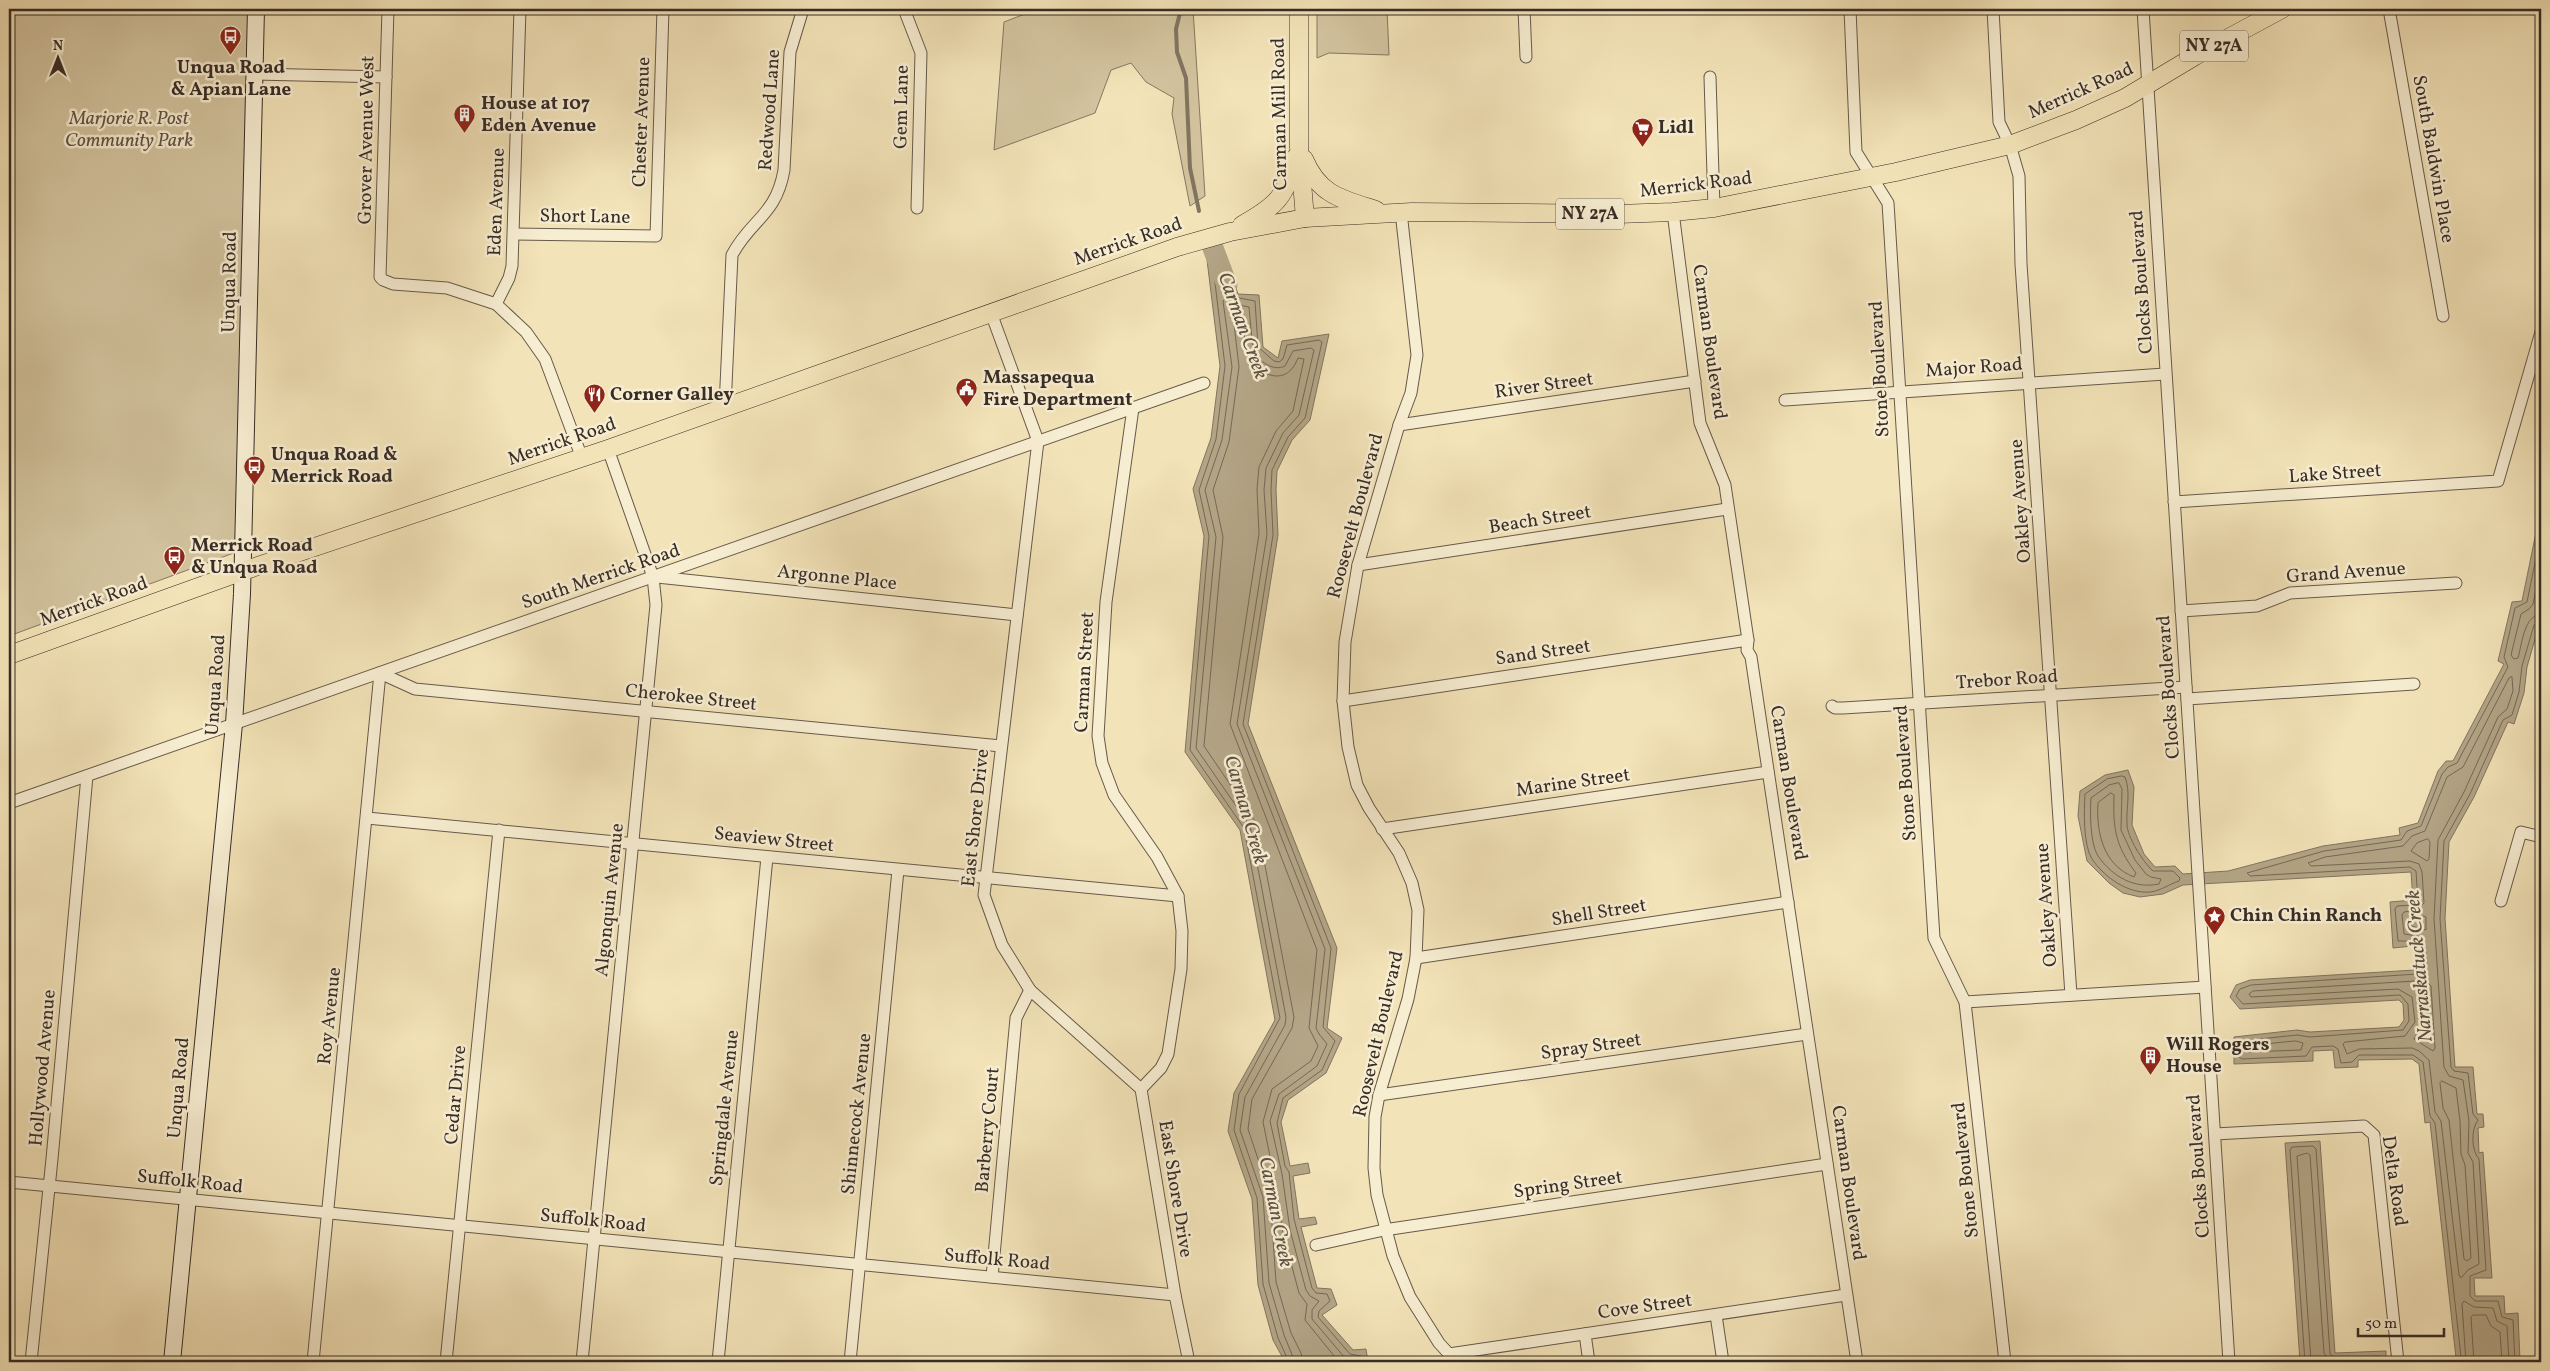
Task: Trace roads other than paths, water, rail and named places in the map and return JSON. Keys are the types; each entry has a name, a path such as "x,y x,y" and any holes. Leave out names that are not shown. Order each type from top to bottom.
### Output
{"main road":[{"name":"Carman Mill Road","path":"1299,9 1299,147 1305,218"},
{"name":"Merrick Road","path":"9,655 243,571 608,449 1177,247 1230,232 1305,218 1394,213 1673,212 1714,208 1872,177 2010,145 2076,120 2126,98 2195,56 2282,9"},
{"path":"1299,147 1310,175 1320,188 1341,199 1394,213"},
{"path":"1230,232 1258,216 1278,201 1288,185 1299,147"}],"street":[{"name":"Unqua Road","path":"172,1362 234,724 243,571 256,9"},
{"name":"Grover Avenue West","path":"388,9 382,241 379,271 382,280 447,288 496,304"},
{"name":"Eden Avenue","path":"496,304 509,278 512,266 520,9"},
{"name":"Chester Avenue","path":"656,236 663,9"},
{"name":"Redwood Lane","path":"725,407 732,255 740,239 769,210 781,189 784,170 790,52 803,9"},
{"name":"Gem Lane","path":"904,9 921,52 917,208"},
{"path":"1524,9 1526,57"},
{"name":"Stone Boulevard","path":"1850,9 1856,152 1888,203 1934,938 1965,1002 2005,1362"},
{"name":"Oakley Avenue","path":"1992,9 1998,122 2010,145 2019,176 2021,264 2071,995"},
{"name":"Clocks Boulevard","path":"2143,9 2229,1362"},
{"name":"South Baldwin Place","path":"2389,9 2443,316"},
{"path":"2540,9 2541,13"},
{"path":"255,74 386,77"},
{"path":"1710,77 1714,208"},
{"name":"Carman Boulevard","path":"1673,212 1700,423 1725,484 1727,509 1748,640 1747,650 1751,657 1857,1362"},
{"name":"Roosevelt Boulevard","path":"1394,213 1417,355 1411,394 1398,425 1358,565 1345,642 1343,701 1348,747 1357,785 1382,829 1399,853 1412,883 1418,910 1416,958 1402,1022 1379,1095 1375,1117 1374,1168 1384,1230 1410,1297 1438,1343 1450,1358"},
{"name":"Short Lane","path":"514,234 656,236"},
{"path":"496,304 526,332 544,359 582,458"},
{"name":"East Shore Drive","path":"991,313 1038,441 984,878 984,896 1002,945 1030,990 1141,1089 1175,1295 1189,1362"},
{"name":"Lake Street","path":"2174,502 2498,481 2541,332"},
{"name":"Major Road","path":"1785,400 2165,374"},
{"name":"River Street","path":"1398,425 1695,381"},
{"name":"South Merrick Road","path":"9,804 1204,383"},
{"name":"Carman Street","path":"1133,408 1106,602 1098,736 1102,763 1114,795 1157,857 1178,896 1182,931 1181,969 1168,1054 1161,1068 1141,1089"},
{"name":"Algonquin Avenue","path":"582,1362 656,604 653,577 608,449"},
{"name":"Beach Street","path":"1358,565 1727,509"},
{"name":"Argonne Place","path":"653,577 1017,615"},
{"name":"Grand Avenue","path":"2181,611 2257,606 2290,593 2456,582"},
{"name":"Sand Street","path":"1343,701 1748,640"},
{"name":"Cherokee Street","path":"380,673 415,689 1001,746"},
{"name":"Roy Avenue","path":"312,1362 380,673"},
{"path":"2187,699 2414,684"},
{"name":"Trebor Road","path":"1832,706 1843,708 2186,687"},
{"name":"Marine Street","path":"1382,829 1768,772"},
{"name":"Hollywood Avenue","path":"31,1362 87,776"},
{"name":"Seaview Street","path":"367,818 1178,896"},
{"name":"Cedar Drive","path":"446,1362 499,830"},
{"path":"2501,902 2521,832 2541,837"},
{"name":"Springdale Avenue","path":"718,1362 767,857"},
{"name":"Shinnecock Avenue","path":"850,1362 898,870"},
{"name":"Shell Street","path":"1416,958 1788,902"},
{"path":"1965,1002 2205,987"},
{"name":"Barberry Court","path":"992,1277 1016,1018 1030,990"},
{"name":"Spray Street","path":"1379,1095 1807,1034"},
{"name":"Delta Road","path":"2215,1134 2364,1126 2371,1130 2374,1135 2398,1362"},
{"name":"Spring Street","path":"1316,1246 1384,1230 1827,1164"},
{"name":"Suffolk Road","path":"9,1182 1175,1295"},
{"name":"Cove Street","path":"1450,1358 1585,1334 1846,1295"},
{"path":"1716,1314 1723,1362"},
{"path":"1585,1334 1589,1362"}],"water":[{"path":"1225,256 1238,294 1259,295 1263,347 1278,358 1282,341 1329,334 1310,420 1292,440 1277,471 1278,535 1248,724 1337,948 1327,1028 1342,1038 1326,1073 1288,1100 1281,1122 1290,1166 1308,1163 1310,1173 1293,1176 1299,1219 1315,1217 1317,1224 1301,1227 1317,1288 1331,1289 1337,1305 1322,1315 1353,1350 1366,1349 1368,1362 1285,1362 1273,1340 1258,1285 1252,1199 1228,1131 1234,1093 1275,1020 1240,830 1185,752 1204,536 1193,489 1211,438 1220,366 1207,260"},
{"name":"Narraskatuck Creek","path":"2541,508 2541,618 2527,667 2524,693 2514,724 2508,722 2474,797 2449,842 2445,918 2455,1067 2473,1067 2477,1114 2483,1114 2484,1127 2478,1128 2479,1153 2483,1152 2492,1278 2474,1278 2475,1296 2504,1296 2505,1314 2518,1313 2520,1361 2451,1362 2456,1358 2430,1122 2425,1123 2419,1064 2412,1059 2358,1060 2358,1067 2335,1068 2333,1050 2313,1051 2313,1061 2234,1064 2234,1037 2297,1030 2310,1032 2399,1027 2404,1020 2403,1004 2399,1000 2240,1009 2230,997 2236,985 2250,980 2415,970 2413,946 2393,948 2390,902 2413,900 2411,872 2183,885 2163,894 2140,897 2123,893 2109,883 2087,861 2078,816 2080,791 2105,775 2128,770 2134,787 2132,825 2144,854 2155,867 2175,866 2183,874 2228,871 2323,846 2400,835 2399,828 2418,823 2438,771 2446,761 2453,761 2504,664 2498,661 2512,602 2522,601"},
{"path":"2320,1141 2335,1353 2386,1351 2386,1362 2300,1362 2285,1143"}],"waterway":[{"name":"Carman Creek","path":"1181,9 1176,29 1177,52 1186,78 1190,168 1199,211"},
{"name":"Carman Creek","path":"1213,248 1227,285"}],"place":[{"name":"Unqua Road & Apian Lane","path":"231,56"},
{"name":"House at 107 Eden Avenue","path":"465,134"},
{"name":"Lidl","path":"1642,147"},
{"name":"Massapequa Fire Department","path":"967,408"},
{"name":"Corner Galley","path":"594,414"},
{"name":"Unqua Road & Merrick Road","path":"255,485"},
{"name":"Merrick Road & Unqua Road","path":"175,576"},
{"name":"Chin Chin Ranch","path":"2214,935"},
{"name":"Will Rogers House","path":"2150,1075"}],"park label":[{"name":"Marjorie R. Post Community Park","path":"129,130"}]}
